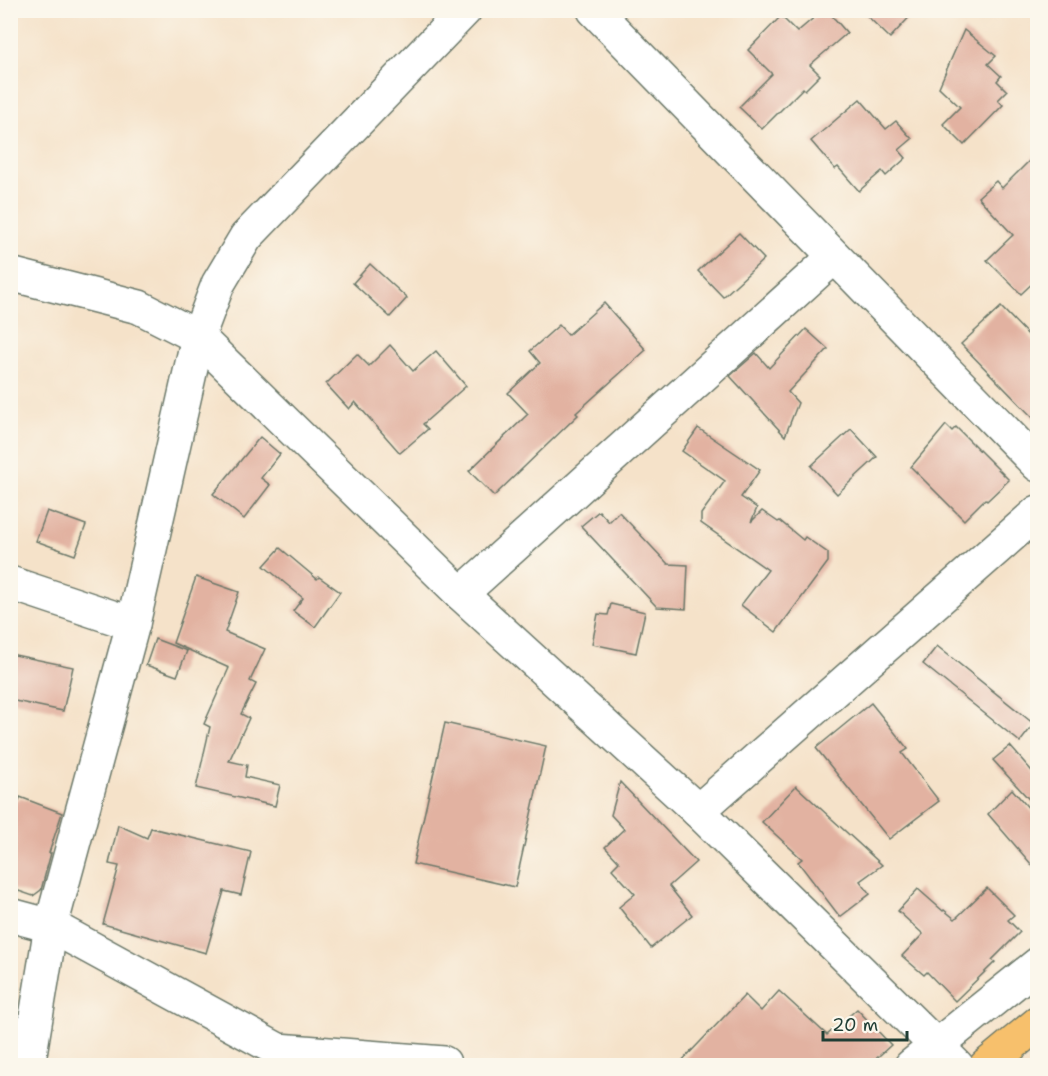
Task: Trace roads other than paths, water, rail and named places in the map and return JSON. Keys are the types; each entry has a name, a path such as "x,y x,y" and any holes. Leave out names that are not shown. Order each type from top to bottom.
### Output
{"highway":[{"path":"987,1065 1038,1023"}],"street":[{"path":"28,1065 51,926 133,624 198,337 218,284 246,237 465,10"},
{"path":"594,10 1038,465"},
{"path":"461,594 834,257"},
{"path":"10,274 139,308 198,337 461,594 699,811 947,1055"},
{"path":"699,811 1038,512"},
{"path":"10,583 133,624"},
{"path":"10,915 51,926 278,1050 444,1063"},
{"path":"911,1065 947,1055 1038,964"}]}
